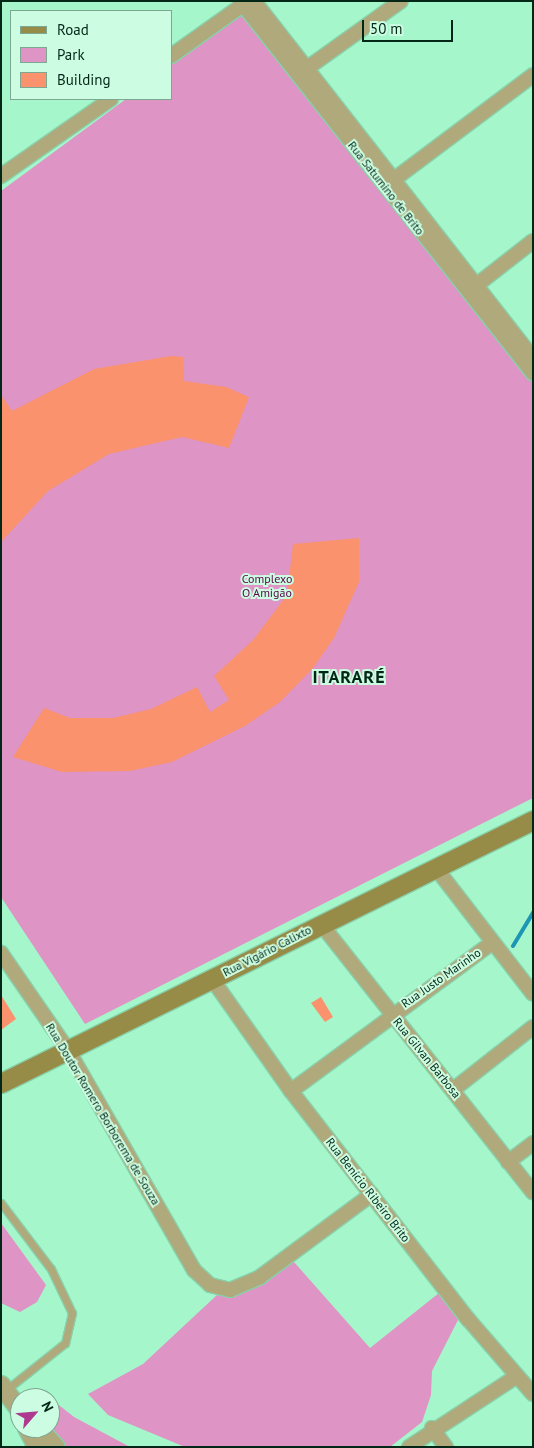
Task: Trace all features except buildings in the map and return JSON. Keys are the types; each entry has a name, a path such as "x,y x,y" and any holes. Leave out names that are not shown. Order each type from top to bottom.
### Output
{"main road":[{"name":"Rua Vigário Calixto","path":"1,1083 533,820"}],"street":[{"path":"303,71 401,1"},
{"path":"172,55 246,2"},
{"name":"Rua Satumino de Brito","path":"246,2 303,71 472,289 533,374"},
{"path":"389,183 533,75"},
{"path":"1,176 110,100"},
{"path":"472,289 533,241"},
{"name":"Rua Satumino de Brito","path":"472,289 533,358"},
{"path":"435,867 533,994"},
{"name":"Rua Gilvan Barbosa","path":"320,924 391,1014 454,1089 508,1162 533,1192"},
{"name":"Rua Justo Marinho","path":"291,1091 391,1014 492,943"},
{"name":"Rua Doutor Romero Borborema de Souza","path":"1,953 68,1050 201,1278 216,1288 238,1289 297,1252 372,1194"},
{"name":"Rua Benício Ribeiro Brito","path":"212,979 291,1091 533,1394"},
{"path":"454,1089 533,1027"},
{"path":"508,1162 533,1143"},
{"path":"409,1447 432,1428 517,1376"},
{"path":"432,1428 446,1447"}],"lane":[{"path":"1,1203 51,1269 72,1313 65,1343 3,1388"}],"green space":[{"name":"Complexo O Amigão","path":"246,9 533,373 533,798 85,1024 1,897 1,191 125,100 172,100 172,64"},
{"path":"1,1223 46,1285 37,1302 20,1312 1,1303"},
{"path":"294,1262 370,1348 439,1293 460,1316 432,1371 431,1395 422,1422 390,1447 185,1447 108,1415 88,1394 143,1364 217,1295 231,1297"},
{"path":"60,1406 74,1417 130,1447 62,1447 56,1438 60,1438"}],"waterway":[{"path":"513,946 533,913"}],"district":[{"name":"ITARARÉ","path":"349,677"}]}
